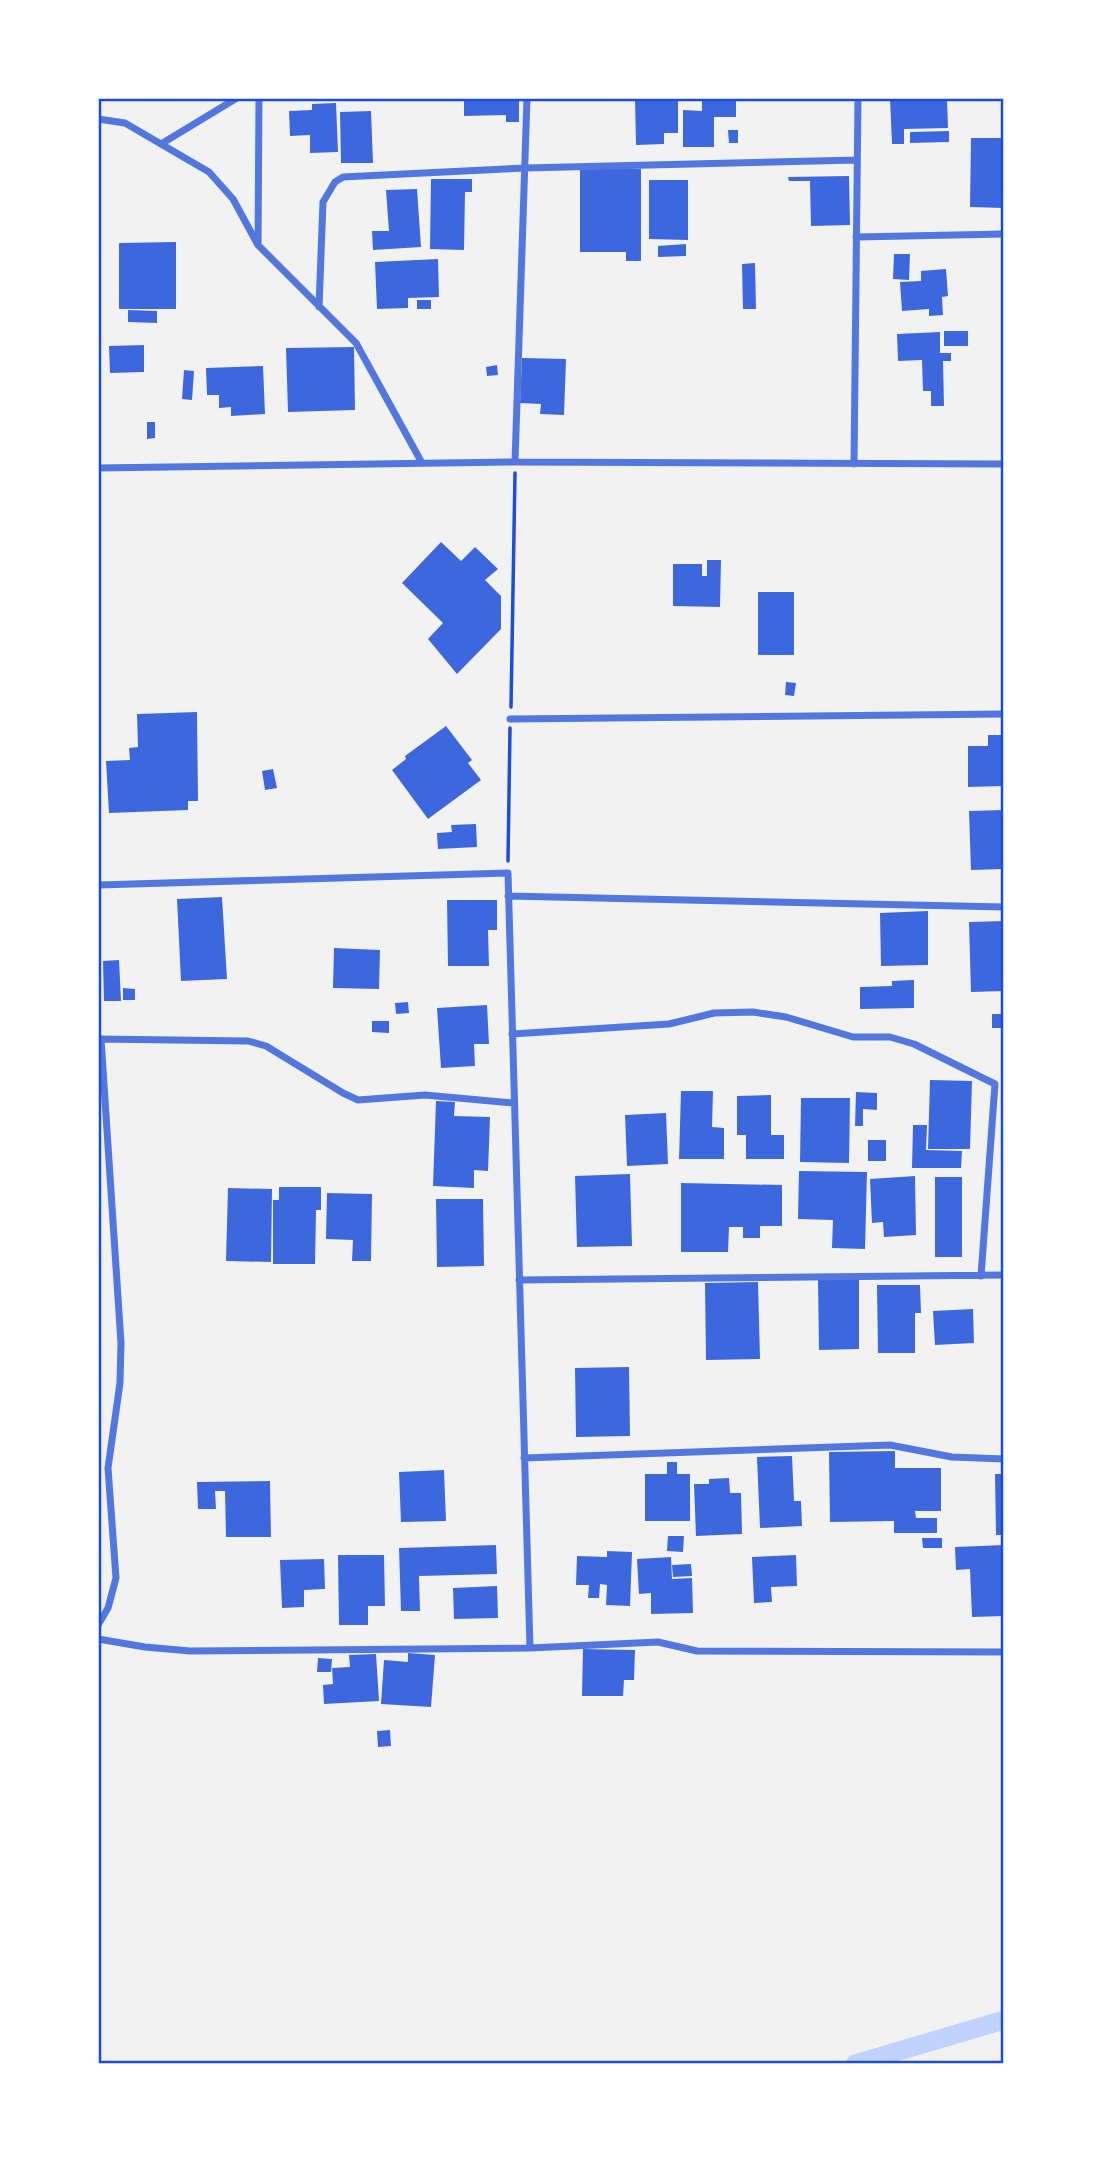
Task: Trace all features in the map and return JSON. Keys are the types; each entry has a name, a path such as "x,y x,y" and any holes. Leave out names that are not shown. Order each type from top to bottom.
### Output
{"street":[{"path":"161,144 237,98"},
{"path":"258,245 259,98"},
{"path":"515,462 527,98"},
{"path":"854,464 858,98"},
{"path":"98,119 125,123 209,172 233,199 258,245 356,343 422,463"},
{"path":"319,307 323,202 335,182 343,177 525,168 857,160"},
{"path":"856,237 1004,234"},
{"path":"98,468 515,462 1004,464"},
{"path":"510,719 1004,714"},
{"path":"98,885 508,873 530,1648"},
{"path":"509,896 1004,908"},
{"path":"512,1034 669,1024 714,1013 753,1012 786,1017 853,1037 890,1037 914,1044 995,1084 981,1276"},
{"path":"98,1625 108,1608 116,1578 108,1468 120,1383 121,1343 99,1039 248,1041 266,1046 358,1100 425,1095 514,1102"},
{"path":"519,1280 1004,1275"},
{"path":"524,1458 890,1444 952,1457 1004,1459"},
{"path":"98,1639 190,1651 530,1648 658,1642 697,1651 1004,1652"}],"path":[{"path":"508,873 515,462"}],"building":[{"path":"464,98 519,98 519,122 506,122 506,115 464,116"},
{"path":"635,98 678,98 678,133 664,133 664,144 636,145"},
{"path":"702,98 736,98 736,117 714,117 714,147 683,147 683,110 702,111"},
{"path":"890,98 947,98 948,128 904,129 904,144 892,144"},
{"path":"336,103 338,152 310,153 310,135 290,136 289,111 312,110 312,104"},
{"path":"371,111 373,163 341,163 340,112"},
{"path":"728,130 738,130 738,143 729,143"},
{"path":"949,131 949,142 910,143 910,132"},
{"path":"971,138 1004,138 1004,208 970,207"},
{"path":"580,169 641,169 641,261 626,261 626,252 580,252"},
{"path":"849,176 850,225 811,226 810,181 789,181 788,177"},
{"path":"431,179 472,179 472,192 465,192 464,250 430,249"},
{"path":"649,180 688,180 688,240 649,239"},
{"path":"417,189 421,247 373,250 372,231 389,231 386,190"},
{"path":"176,242 176,309 119,309 119,243"},
{"path":"686,244 686,256 658,257 658,246"},
{"path":"894,254 910,254 909,280 893,279"},
{"path":"438,259 439,297 408,298 408,308 377,309 375,262"},
{"path":"755,263 756,309 743,309 742,264"},
{"path":"946,269 948,296 942,297 943,315 929,316 929,309 902,311 900,282 921,281 921,271"},
{"path":"417,300 431,300 431,309 417,309"},
{"path":"128,310 157,311 157,323 128,322"},
{"path":"944,331 968,331 968,346 944,346"},
{"path":"940,332 940,353 951,353 951,361 943,361 944,406 931,406 931,391 923,391 922,360 898,361 897,334"},
{"path":"144,345 144,372 110,373 109,346"},
{"path":"354,347 355,410 288,412 286,348"},
{"path":"522,358 566,359 564,415 540,414 541,404 520,403"},
{"path":"497,365 498,375 487,376 486,367"},
{"path":"263,366 265,414 231,416 231,407 219,408 219,395 207,395 206,368"},
{"path":"184,370 194,371 192,400 182,399"},
{"path":"147,422 155,422 155,438 147,439"},
{"path":"441,542 461,561 475,547 498,569 485,580 501,596 501,629 457,674 428,639 443,623 402,583"},
{"path":"707,560 721,560 720,607 673,606 673,564 702,564 702,576 707,576"},
{"path":"758,592 794,592 794,655 758,655"},
{"path":"786,682 796,683 794,696 785,695"},
{"path":"197,712 198,801 188,801 188,810 109,813 106,761 130,760 129,748 138,747 137,714"},
{"path":"446,726 472,760 468,763 481,780 428,819 392,770 406,759 405,756"},
{"path":"988,735 1004,735 1004,786 968,787 968,746 988,746"},
{"path":"273,769 277,788 265,790 262,771"},
{"path":"1004,810 1004,869 971,870 969,811"},
{"path":"476,824 477,847 438,849 437,833 452,832 451,825"},
{"path":"222,897 227,979 181,981 177,899"},
{"path":"447,900 497,900 497,930 488,930 489,966 448,966"},
{"path":"928,911 928,965 881,966 880,913"},
{"path":"1004,921 1004,991 971,992 969,922"},
{"path":"334,948 380,950 379,989 333,988"},
{"path":"119,960 121,1001 104,1001 103,961"},
{"path":"914,980 914,1008 860,1009 860,987 892,986 892,981"},
{"path":"123,988 135,989 135,1000 123,1000"},
{"path":"408,1002 409,1013 396,1014 395,1003"},
{"path":"487,1005 489,1044 474,1044 475,1066 441,1068 437,1008"},
{"path":"992,1014 1001,1014 1001,1028 992,1028"},
{"path":"372,1021 389,1021 389,1033 372,1032"},
{"path":"930,1080 972,1081 970,1149 928,1149"},
{"path":"681,1091 713,1091 712,1127 724,1128 724,1159 679,1159"},
{"path":"856,1092 877,1093 877,1110 863,1109 863,1126 855,1126"},
{"path":"771,1095 771,1135 784,1135 784,1159 746,1159 746,1135 737,1135 737,1096"},
{"path":"801,1098 850,1098 849,1163 800,1162"},
{"path":"436,1101 455,1102 454,1116 490,1117 488,1171 474,1170 474,1188 433,1186"},
{"path":"666,1113 668,1164 627,1166 625,1115"},
{"path":"913,1125 927,1125 926,1150 962,1151 961,1168 912,1168"},
{"path":"868,1140 886,1140 886,1161 868,1161"},
{"path":"799,1171 867,1172 865,1249 832,1248 833,1220 798,1219"},
{"path":"630,1174 632,1246 577,1247 575,1176"},
{"path":"915,1176 916,1235 884,1237 883,1222 872,1223 870,1179"},
{"path":"935,1177 962,1177 962,1257 935,1257"},
{"path":"681,1183 782,1185 782,1226 760,1226 760,1238 743,1238 743,1227 729,1227 728,1252 681,1252"},
{"path":"279,1187 321,1187 321,1210 316,1210 315,1264 273,1264 273,1200 279,1200"},
{"path":"228,1188 272,1189 271,1262 226,1261"},
{"path":"327,1193 372,1194 371,1261 352,1261 353,1240 326,1239"},
{"path":"436,1199 483,1199 484,1266 437,1267"},
{"path":"818,1279 859,1279 859,1349 819,1350"},
{"path":"758,1282 760,1359 706,1360 705,1283"},
{"path":"877,1285 920,1285 921,1313 915,1313 915,1353 878,1353"},
{"path":"973,1309 974,1343 935,1345 933,1311"},
{"path":"629,1367 630,1436 576,1437 575,1368"},
{"path":"895,1451 895,1468 941,1468 941,1511 915,1511 916,1518 937,1518 937,1533 894,1533 894,1521 830,1522 829,1452"},
{"path":"792,1456 794,1501 801,1501 802,1526 760,1528 757,1457"},
{"path":"667,1462 677,1462 677,1474 690,1474 690,1521 645,1521 645,1474 667,1474"},
{"path":"444,1470 446,1521 401,1522 399,1472"},
{"path":"995,1474 1004,1474 1004,1535 996,1535"},
{"path":"729,1478 730,1493 741,1493 742,1534 696,1536 694,1484 709,1484 709,1479"},
{"path":"270,1481 271,1537 226,1537 225,1491 215,1491 216,1509 198,1509 197,1482"},
{"path":"668,1536 684,1536 683,1552 667,1551"},
{"path":"922,1538 942,1538 942,1548 923,1548"},
{"path":"496,1545 497,1574 419,1576 420,1611 401,1611 399,1548"},
{"path":"1004,1545 1004,1616 972,1617 970,1569 956,1570 955,1547"},
{"path":"607,1551 632,1552 630,1606 606,1605 607,1585 600,1584 599,1598 588,1598 589,1585 576,1585 577,1556 607,1557"},
{"path":"338,1555 384,1555 385,1606 368,1606 368,1625 339,1625"},
{"path":"796,1555 797,1586 771,1587 772,1602 754,1603 752,1557"},
{"path":"671,1557 672,1579 692,1578 693,1613 651,1614 651,1593 639,1594 637,1559"},
{"path":"324,1559 325,1589 304,1590 304,1607 282,1608 280,1560"},
{"path":"691,1564 692,1576 673,1577 672,1565"},
{"path":"497,1586 498,1618 454,1619 453,1588"},
{"path":"583,1649 635,1650 634,1680 624,1680 623,1696 582,1696"},
{"path":"408,1653 435,1655 431,1707 381,1704 384,1660 408,1662"},
{"path":"376,1654 379,1701 324,1704 323,1685 333,1684 332,1668 350,1667 349,1655"},
{"path":"318,1658 332,1659 331,1672 317,1672"},
{"path":"390,1730 391,1746 378,1747 377,1731"}],"waterway":[{"path":"855,2064 1004,2020"}]}
